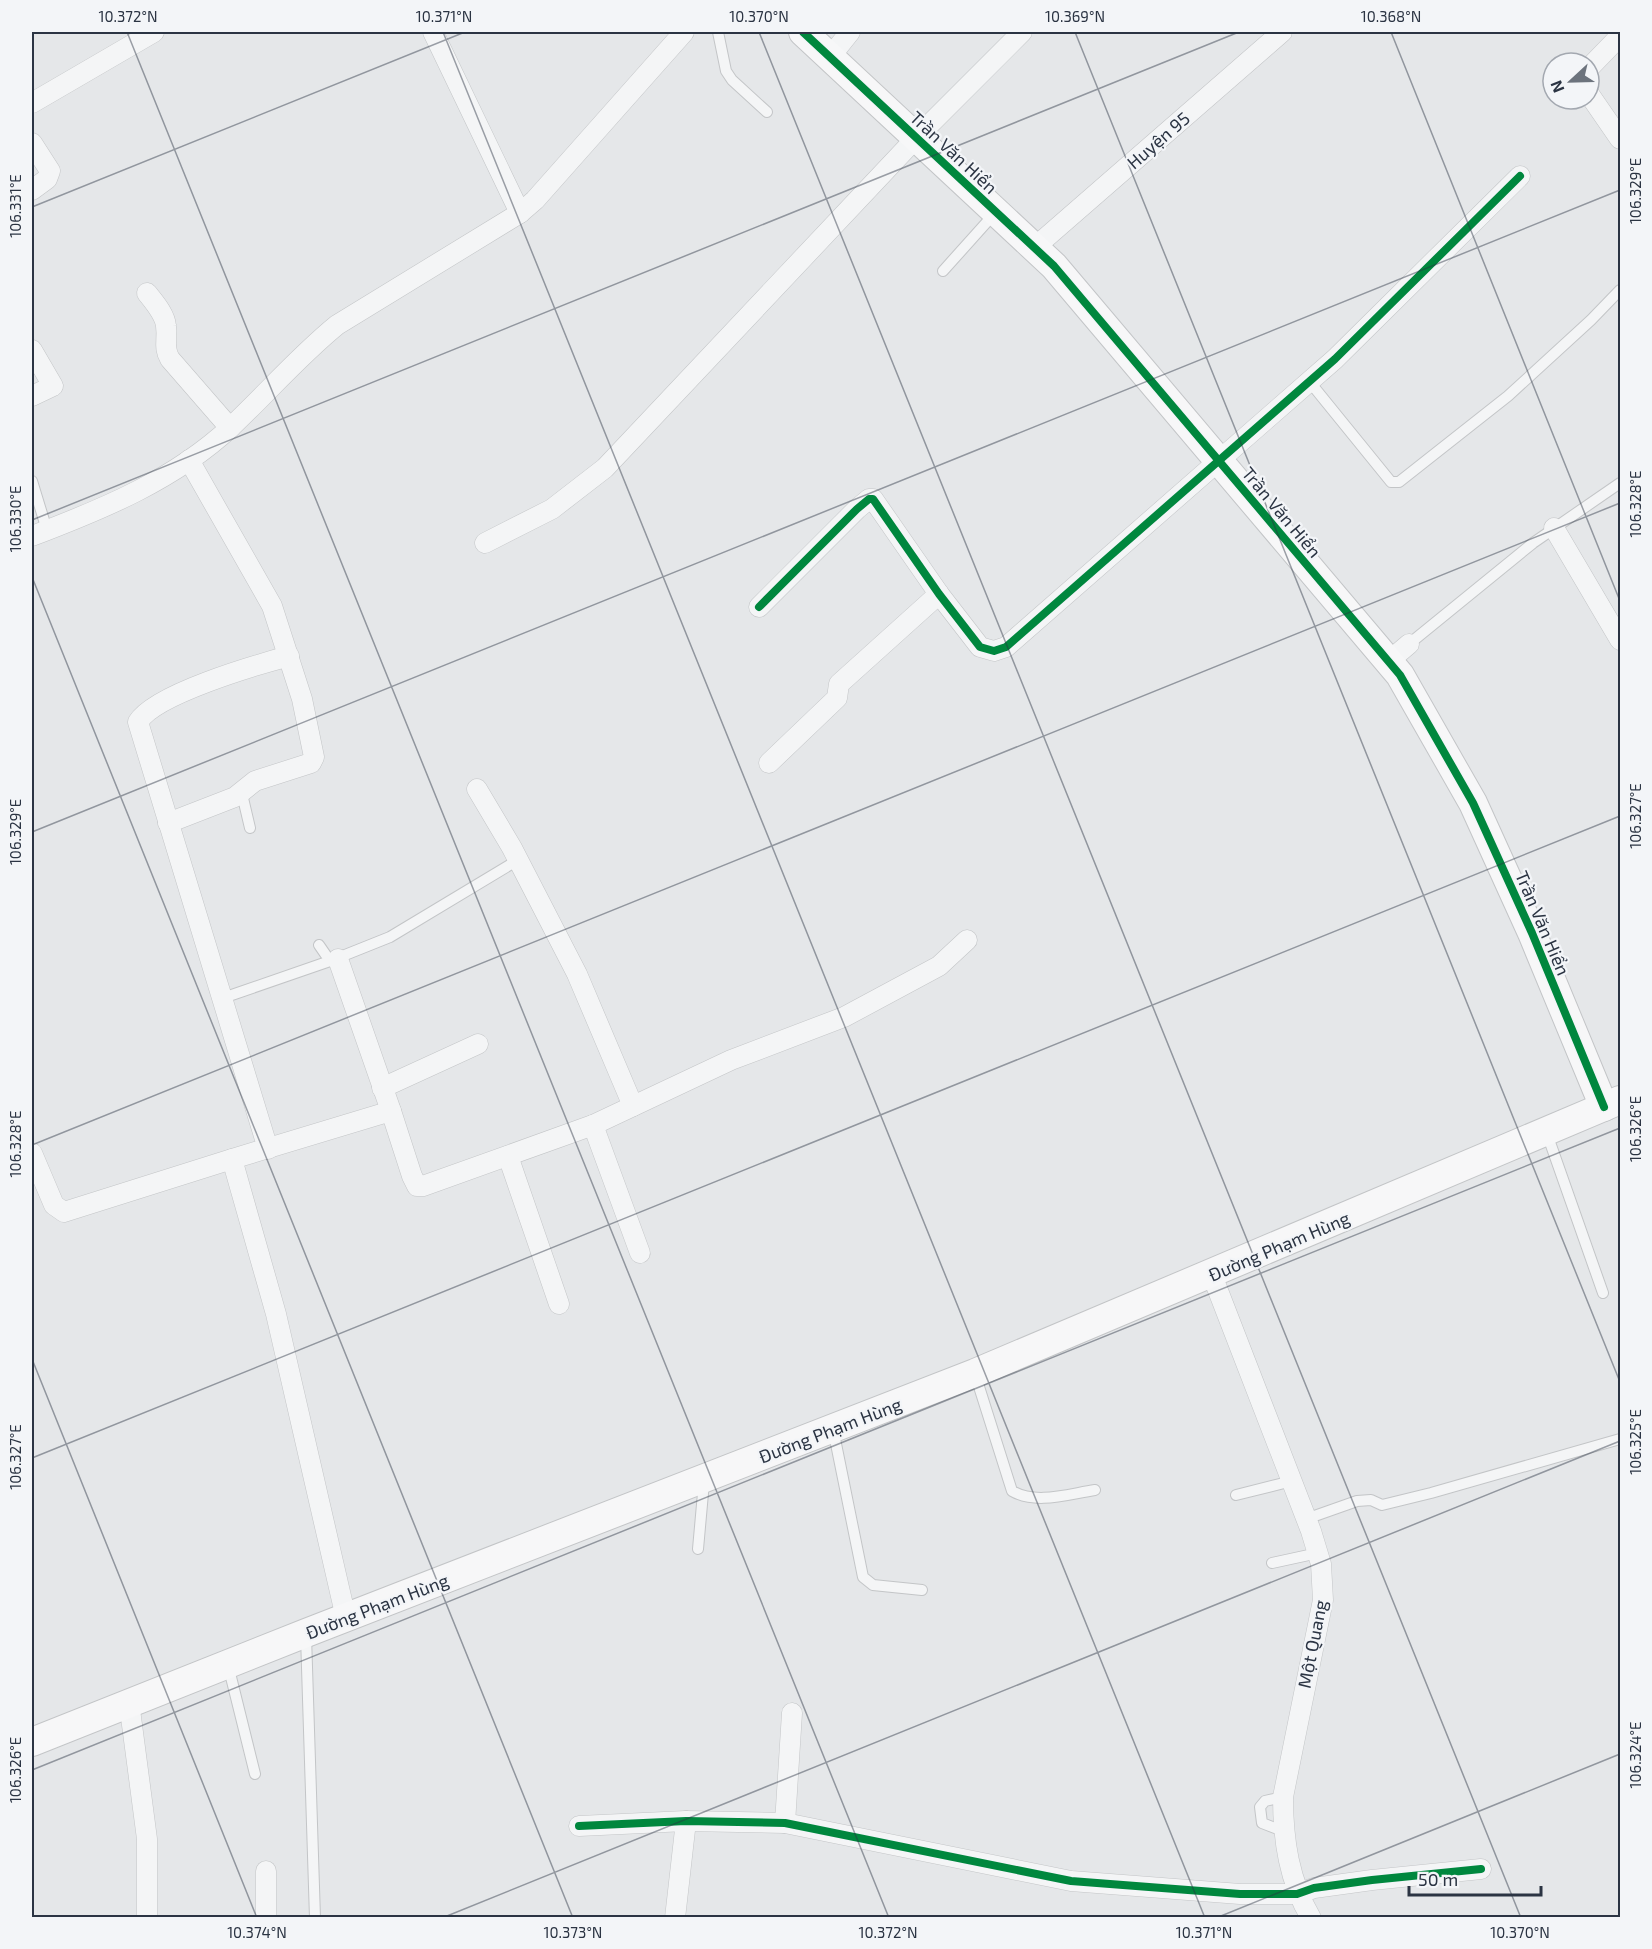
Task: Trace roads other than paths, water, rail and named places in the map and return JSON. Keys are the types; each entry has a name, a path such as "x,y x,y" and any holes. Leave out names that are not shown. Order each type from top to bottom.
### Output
{"main road":[{"name":"Trần Văn Hiển","path":"803,32 841,43 930,124 996,212 1054,266 1226,452 1400,652 1400,675 1473,803 1612,1103"},
{"name":"Đường Phạm Hùng","path":"32,1742 129,1702 975,1373 1212,1275 1612,1103"}],"street":[{"path":"32,103 154,32"},
{"path":"433,32 520,213"},
{"path":"39,533 110,507 189,460 230,428 312,346 337,325 520,213 535,200 684,32"},
{"path":"484,543 552,509 605,468 930,124 1022,32"},
{"name":"Huyện 95","path":"1034,248 1282,32"},
{"path":"1601,56 1620,36"},
{"path":"1601,111 1620,139"},
{"path":"32,143 50,171 47,179 32,190"},
{"path":"759,607 868,499 877,502 939,594 980,647 994,651 1006,647 1226,452 1335,359 1520,177"},
{"path":"147,293 158,306 167,325 164,348 170,359 230,428"},
{"path":"32,350 53,386 32,396"},
{"path":"168,823 242,794 255,781 311,763 314,757 302,699 268,597 189,460"},
{"path":"1554,528 1620,640"},
{"path":"769,763 837,698 842,682 939,594"},
{"path":"268,1149 138,722 150,710 229,672 289,656"},
{"path":"477,789 518,860 577,974 633,1106"},
{"path":"334,960 417,1186 423,1186 593,1125 731,1060 868,1006 939,966 967,940"},
{"path":"382,1088 478,1044"},
{"path":"32,1153 54,1205 58,1210 69,1213 232,1159 391,1111"},
{"path":"593,1125 640,1253"},
{"path":"508,1156 559,1304"},
{"path":"232,1159 279,1325 346,1618"},
{"name":"Một Quang","path":"1212,1275 1318,1553 1323,1600 1283,1797 1283,1831 1297,1894 1311,1917"},
{"path":"129,1702 147,1839 147,1917"},
{"path":"785,1823 792,1713"},
{"path":"675,1917 686,1821"},
{"path":"579,1826 686,1821 785,1823 1071,1881 1240,1894 1297,1894 1314,1888 1372,1880 1480,1869"},
{"path":"266,1871 266,1917"}],"lane":[{"path":"718,32 726,71 732,80 767,112"},
{"path":"943,271 996,212"},
{"path":"1309,381 1390,482 1399,482 1508,396 1591,320 1620,290"},
{"path":"32,481 39,533"},
{"path":"1400,652 1554,528 1620,483"},
{"path":"242,794 250,828"},
{"path":"223,998 334,960 390,937 518,860"},
{"path":"319,945 334,960"},
{"path":"1546,1131 1603,1293"},
{"path":"975,1373 1012,1491 1024,1498 1032,1498 1095,1490"},
{"path":"833,1428 863,1577 873,1585 922,1590"},
{"path":"1306,1519 1357,1502 1371,1500 1382,1504 1431,1493 1620,1438"},
{"path":"698,1549 704,1479"},
{"path":"1236,1495 1292,1481"},
{"path":"1272,1563 1318,1553"},
{"path":"306,1633 315,1917"},
{"path":"228,1665 255,1774"}]}
